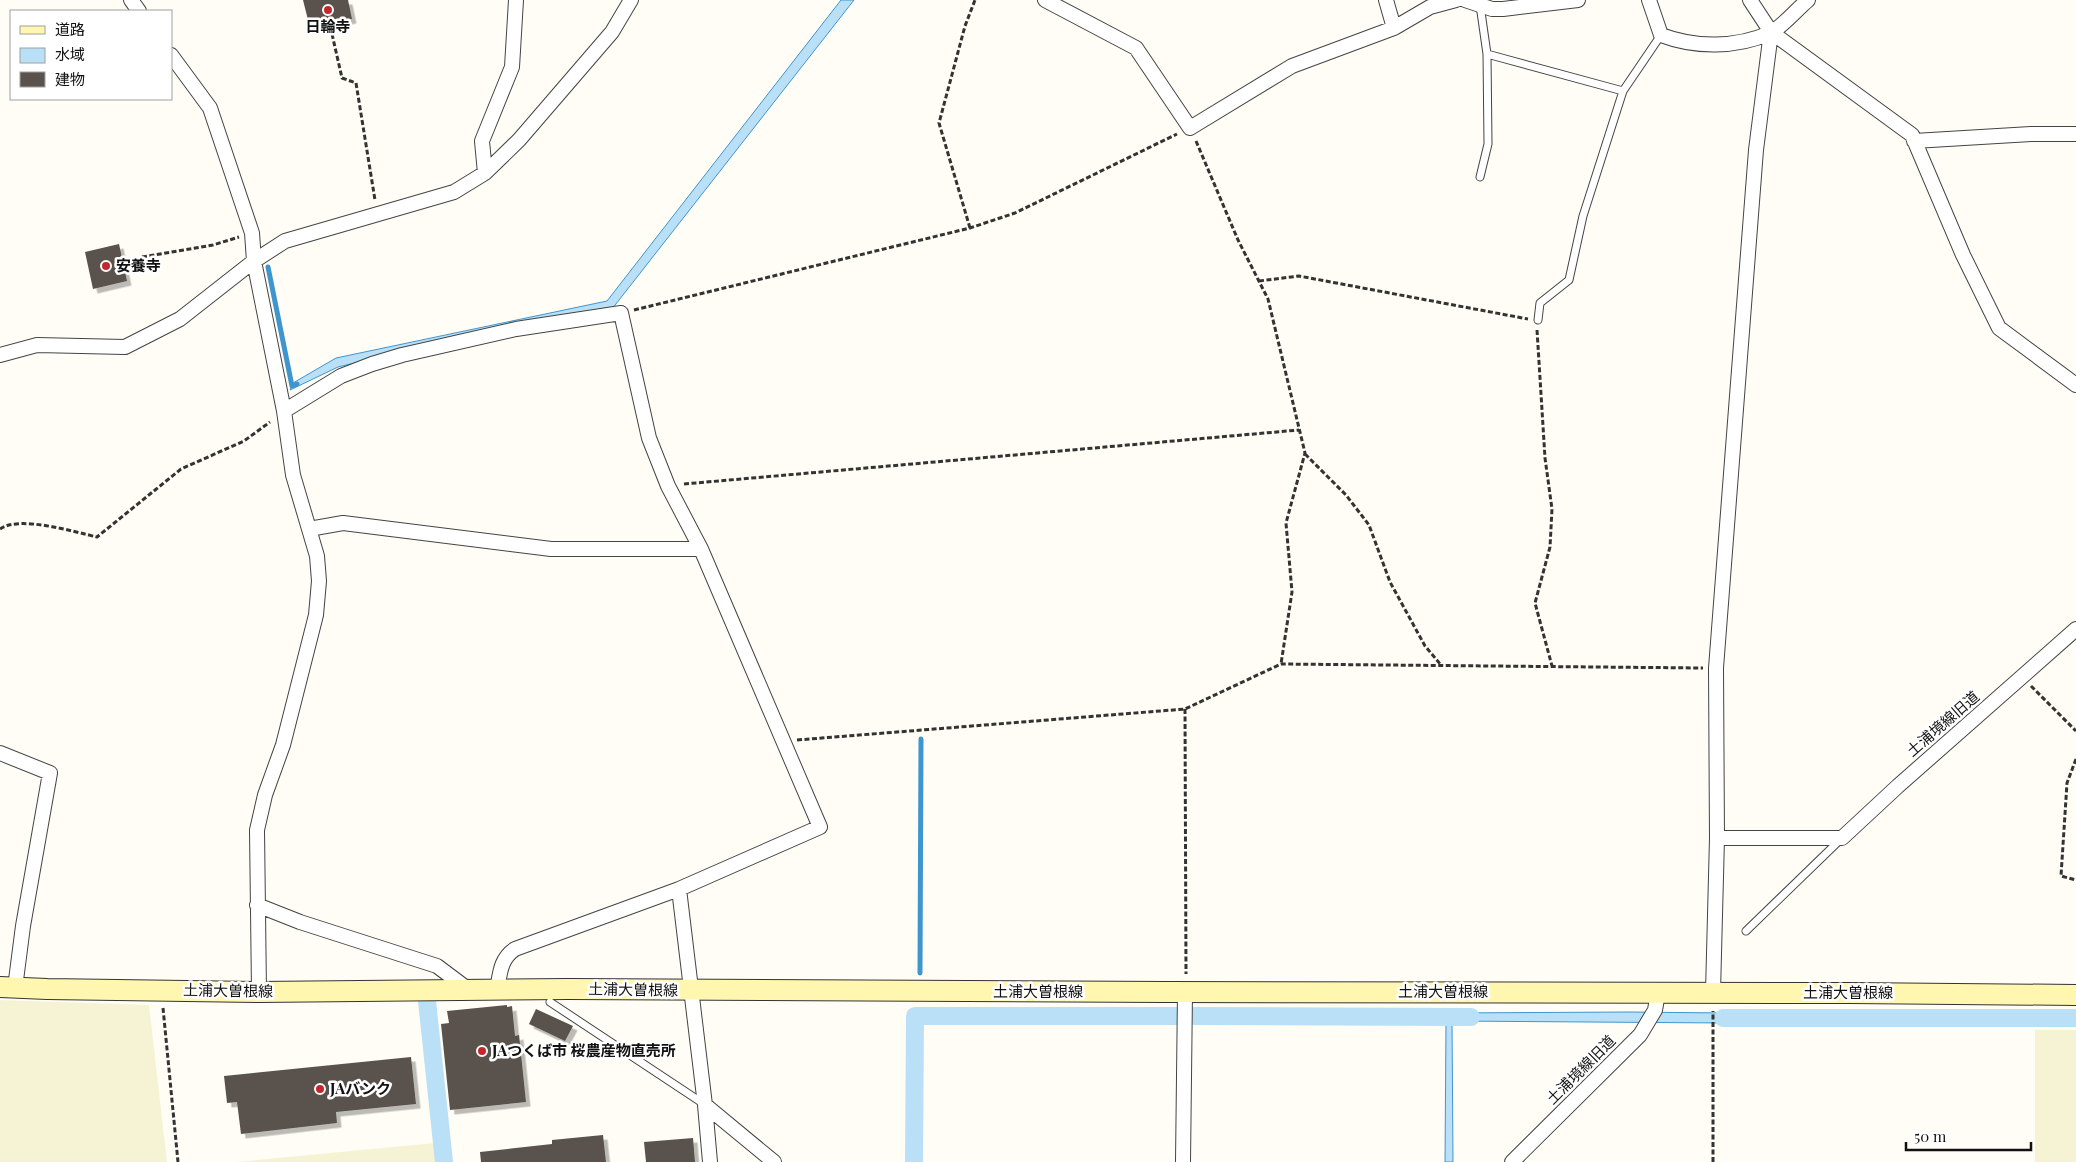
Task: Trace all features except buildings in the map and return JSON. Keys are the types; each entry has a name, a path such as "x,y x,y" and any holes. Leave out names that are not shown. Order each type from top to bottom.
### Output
{"main road":[{"name":"土浦大曽根線","path":"7,987 258,992 568,989 692,991 1713,992 2076,995"}],"street":[{"path":"485,174 482,141 512,67 516,0"},
{"path":"0,355 37,346 125,347 180,320 254,261 285,241 454,192 485,174 519,140 612,32 631,0"},
{"path":"1045,0 1136,48 1190,128 1292,66 1394,28 1430,7 1456,0"},
{"path":"1386,0 1394,28"},
{"path":"1465,0 1492,9 1503,10 1578,0"},
{"path":"1648,0 1661,34 1680,42 1732,45 1771,32 1808,0"},
{"path":"1750,0 1771,32 1912,135 1963,255 1999,328 2076,386"},
{"path":"1713,992 1718,838 1716,668 1756,150 1771,32"},
{"path":"172,56 210,108 252,233 254,261 284,411 293,475 317,556 319,581 316,615 283,745 265,795 257,830 258,992"},
{"path":"1914,141 2031,134 2076,134"},
{"path":"284,411 341,376 402,355 516,329 621,313 649,438 668,486 700,549 820,826 679,889 515,949 506,955 502,962 497,990"},
{"path":"309,528 343,523 552,549 700,549"},
{"name":"土浦境線旧道","path":"1836,838 1898,786 2076,629"},
{"path":"0,753 50,773 23,926 7,987"},
{"path":"1718,838 1836,838"},
{"path":"679,889 710,1162"},
{"path":"257,905 300,922 437,966 469,990"},
{"path":"1183,1162 1185,992"},
{"name":"土浦境線旧道","path":"1512,1162 1640,1035 1655,1010 1658,992"},
{"path":"705,1105 774,1162"}],"lane":[{"path":"1480,5 1487,54 1488,144 1480,177"},
{"path":"1538,320 1540,302 1568,280 1583,216 1623,91 1661,34"},
{"path":"1487,54 1623,91"},
{"path":"1746,931 1836,838"},
{"path":"550,1002 705,1105"}],"path":[{"path":"970,228 939,123 965,26 975,0"},
{"path":"332,34 342,78 356,83 378,214"},
{"path":"621,313 970,228 1015,213 1190,128 1238,240 1268,299 1305,453 1286,523 1292,592 1281,664"},
{"path":"142,257 213,245 252,233"},
{"path":"1259,281 1299,276 1538,320 1536,336 1545,458 1552,509 1550,548 1535,603 1552,666"},
{"path":"0,529 4,526 36,524 97,537 181,469 244,441 284,411"},
{"path":"668,486 1299,430"},
{"path":"1305,453 1346,494 1369,526 1390,582 1425,646 1441,665"},
{"path":"783,741 1186,709 1281,664 1716,668"},
{"path":"2022,676 2076,731"},
{"path":"1185,992 1186,709"},
{"path":"2076,759 2066,783 2061,876 2076,880"},
{"path":"161,990 178,1162"},
{"path":"1712,1162 1713,992"}],"shaded area":[{"path":"0,1000 149,1005 167,1162 0,1162"},
{"path":"2035,1030 2076,1030 2076,1162 2035,1162"},
{"path":"435,1143 437,1162 237,1162"}],"water":[{"path":"841,0 854,0 612,309 438,343 338,367 290,390 293,383 336,358 607,301"},
{"path":"1449,1013 1724,1013 1724,1023 1452,1021 1453,1162 1445,1162 1446,1021"}],"waterway":[{"path":"268,267 292,386 297,384"},
{"path":"920,973 921,739"},
{"path":"427,1001 444,1162"},
{"path":"914,1162 915,1016 1179,1016"},
{"path":"1194,1016 1471,1017"},
{"path":"1723,1018 2076,1018"}],"place":[{"name":"日輪寺","path":"328,10"},
{"name":"安養寺","path":"106,266"},
{"name":"JAつくば市 桜農産物直売所","path":"482,1051"},
{"name":"JAバンク","path":"320,1089"}]}
